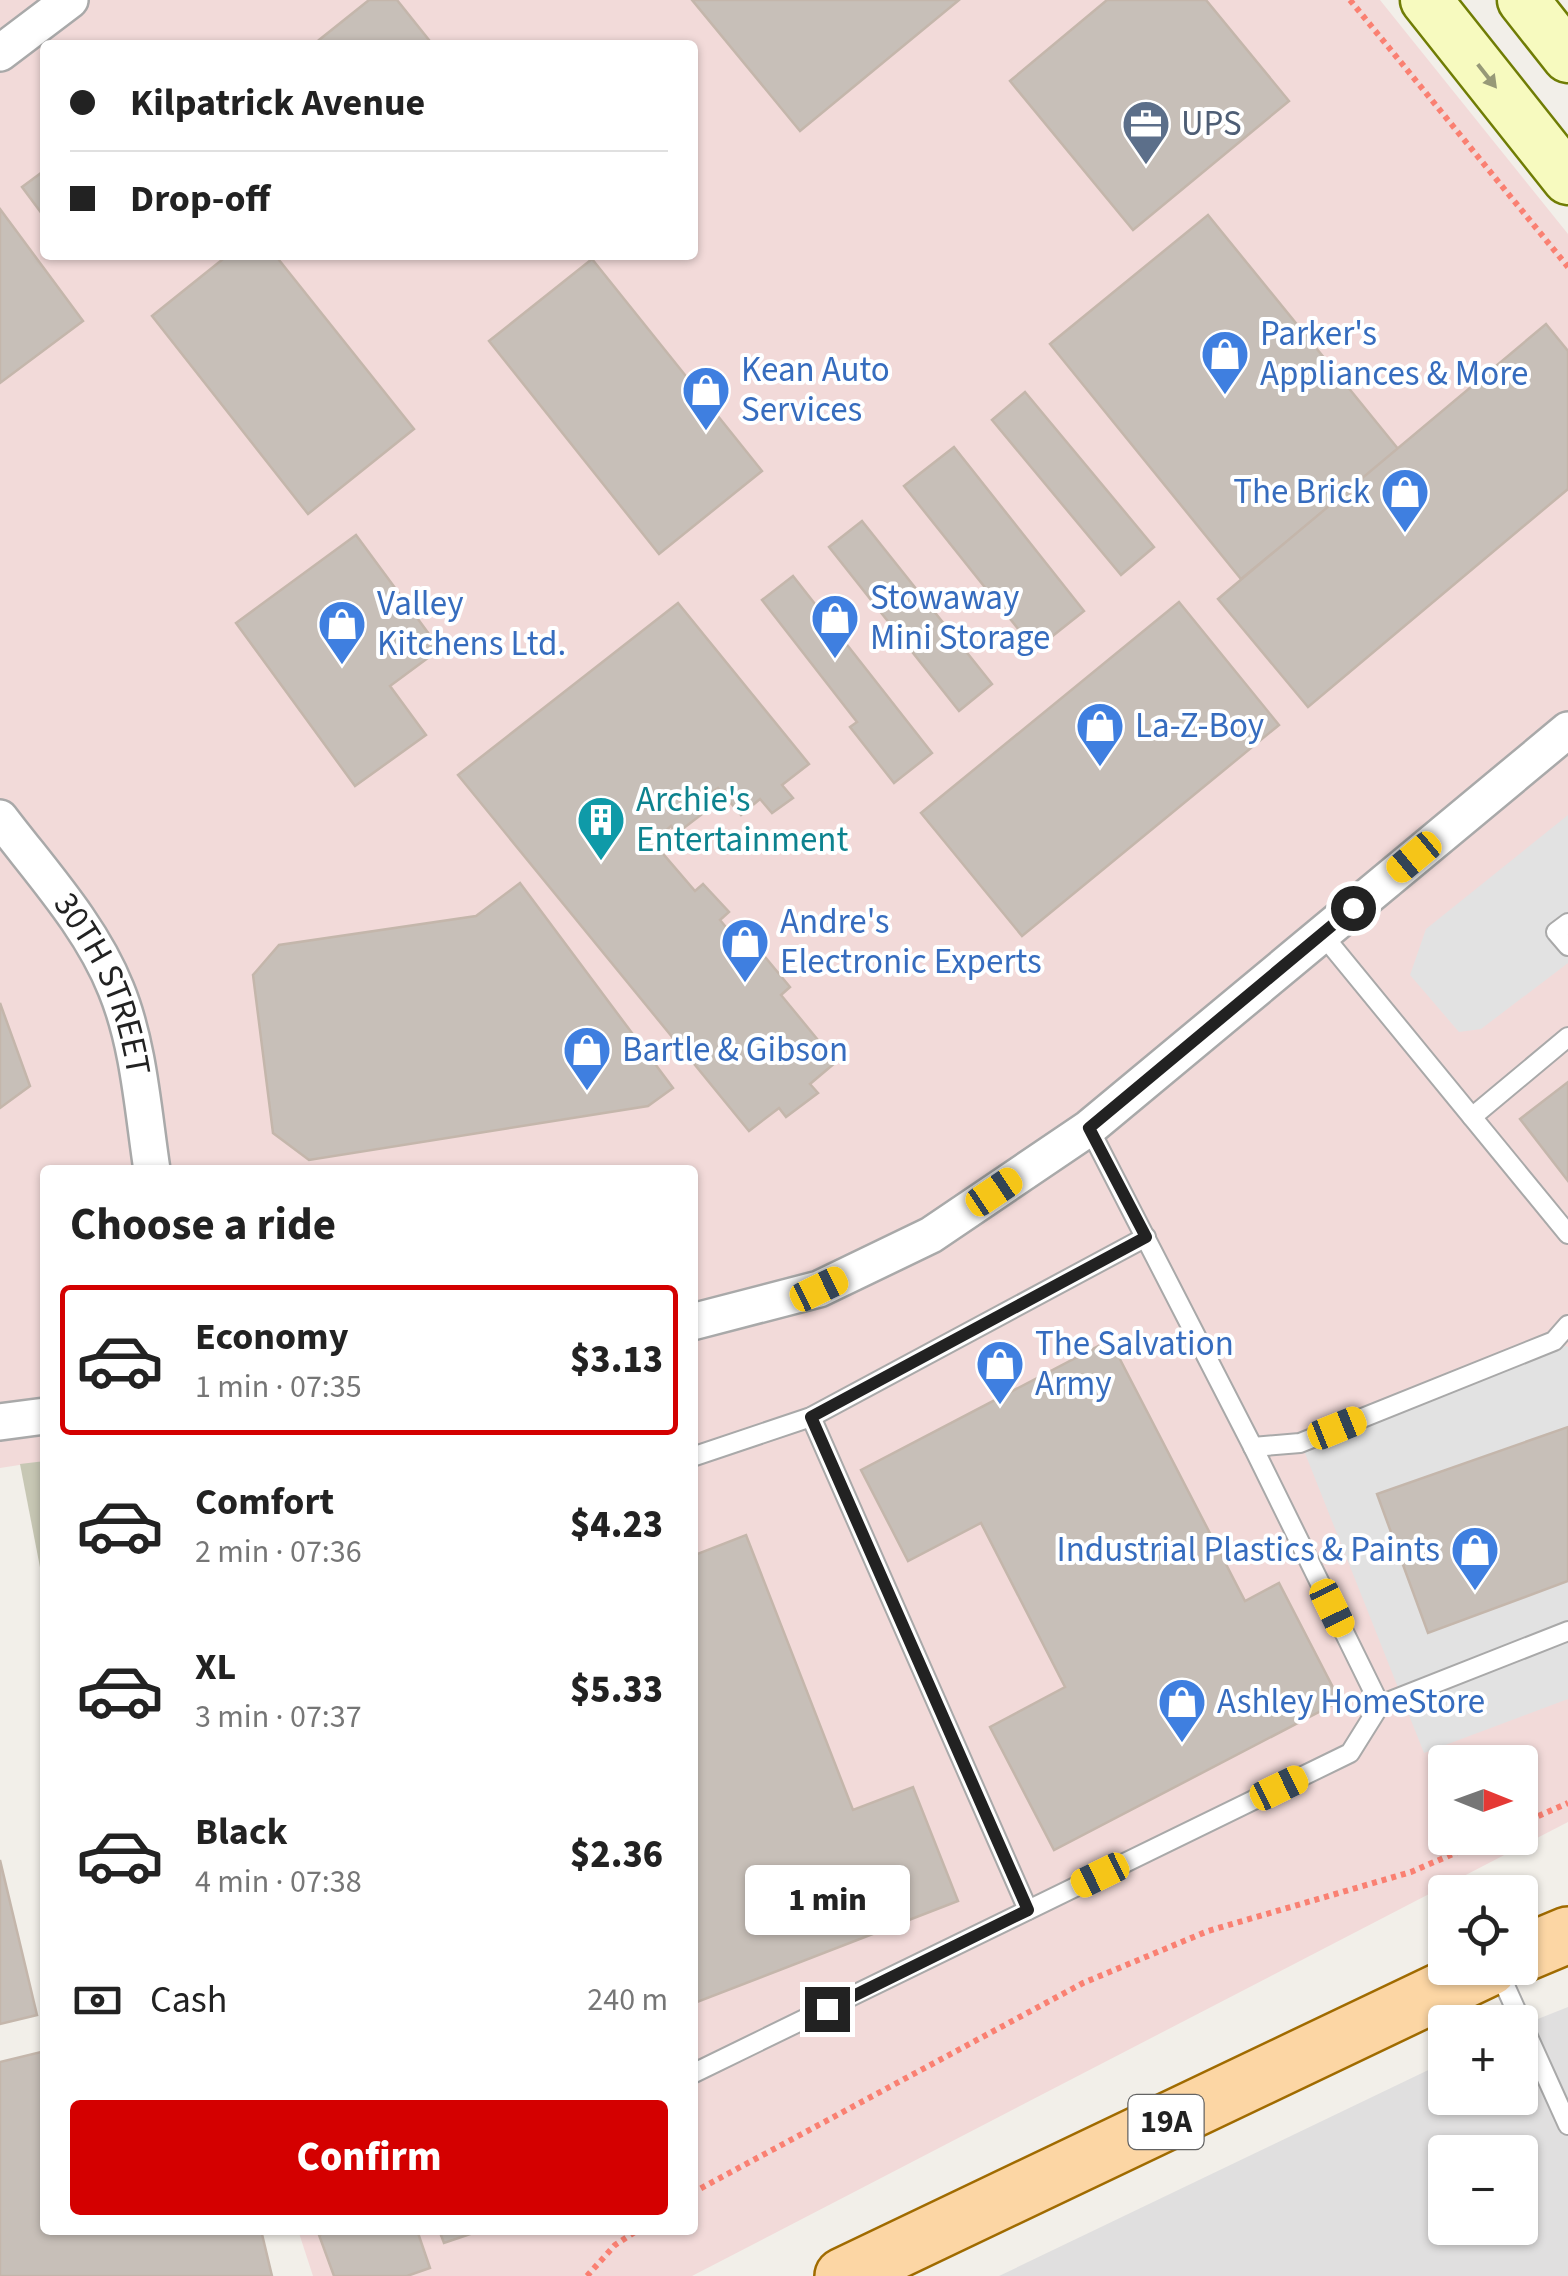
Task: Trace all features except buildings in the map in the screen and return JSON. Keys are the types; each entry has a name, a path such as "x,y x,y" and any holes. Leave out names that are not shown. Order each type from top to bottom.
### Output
{"main road":[{"path":"1426,0 1568,178"},
{"path":"1523,0 1568,57"},
{"path":"1538,1948 1568,1935"},
{"name":"19A","path":"843,2276 1457,1985"}],"street":[{"path":"0,53 70,0"},
{"path":"698,1320 819,1289 932,1235 1089,1128 1568,730"},
{"name":"30TH STREET","path":"0,818 85,931 117,990 134,1054 151,1165"},
{"path":"0,1422 40,1417"}],"lane":[{"path":"1568,923 1556,932 1568,946"},
{"path":"1322,934 1568,1234"},
{"path":"1472,1117 1568,1036"},
{"path":"1089,1128 1380,1705"},
{"path":"698,1455 811,1417 1146,1237"},
{"path":"1253,1447 1300,1443 1554,1341 1568,1325"},
{"path":"811,1417 1028,1910"},
{"path":"698,2071 1350,1753 1380,1705 1568,1632"},
{"path":"1501,1985 1568,2125"}],"path":[{"path":"1350,0 1568,267"},
{"path":"1538,1816 1568,1803"},
{"path":"698,2190 1082,1983 1208,1931 1411,1872 1450,1855"},
{"path":"586,2276 631,2235"}],"shaded area":[{"path":"0,0 1380,0 1568,234 1568,1822 1538,1838 1538,1745 1428,1745 1428,1855 1504,1855 1466,1875 1428,1875 1428,1895 692,2276 313,2276 300,2235 698,2235 698,1165 40,1165 40,1462 0,1468"},
{"path":"1568,815 1568,963 1481,1029 1459,1032 1410,975 1426,929"},
{"path":"1554,1341 1568,1347 1568,1427 1377,1495 1428,1633 1568,1581 1568,1699 1445,1745 1428,1745 1424,1753 1301,1443"},
{"path":"40,1462 40,1567 20,1464"},
{"path":"1568,2007 1568,2276 999,2276 1428,2070 1428,2115 1538,2115 1538,2019"}],"place":[{"name":"UPS","path":"1146,166"},
{"name":"Parker's Appliances & More","path":"1225,396"},
{"name":"Kean Auto Services","path":"706,432"},
{"name":"The Brick","path":"1405,534"},
{"name":"Stowaway Mini Storage","path":"835,660"},
{"name":"Valley Kitchens Ltd.","path":"342,666"},
{"name":"La-Z-Boy","path":"1100,768"},
{"name":"Archie's Entertainment","path":"601,862"},
{"name":"Andre's Electronic Experts","path":"745,984"},
{"name":"Bartle & Gibson","path":"587,1092"},
{"name":"The Salvation Army","path":"1000,1406"},
{"name":"Industrial Plastics & Paints","path":"1475,1592"},
{"name":"Ashley HomeStore","path":"1182,1744"}],"route":[{"path":"827,2009 1028,1910 811,1417 1146,1237 1089,1128 1353,908"}]}
